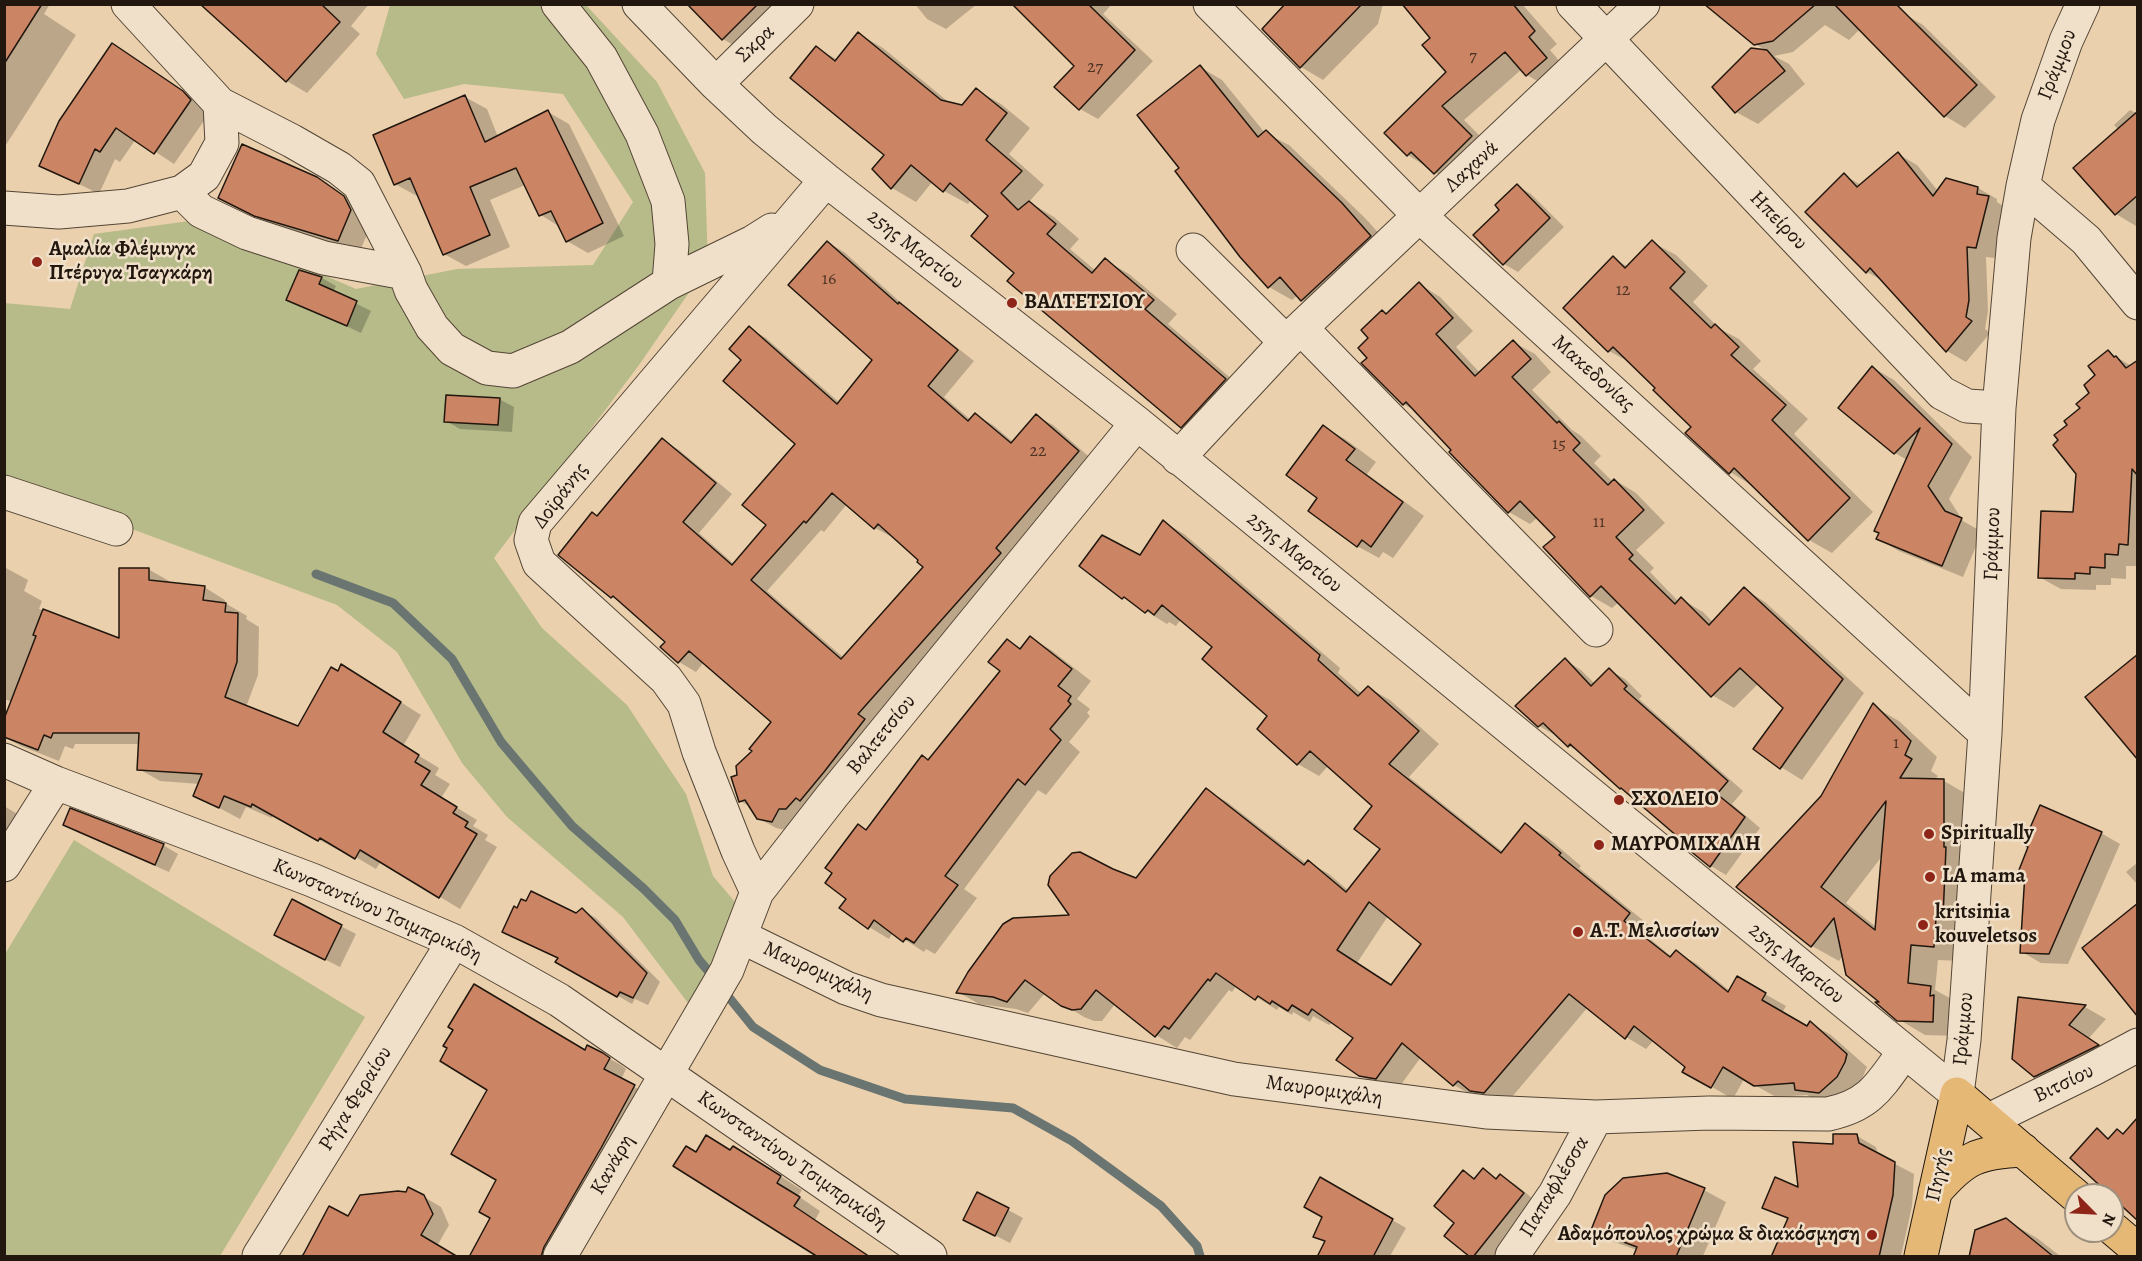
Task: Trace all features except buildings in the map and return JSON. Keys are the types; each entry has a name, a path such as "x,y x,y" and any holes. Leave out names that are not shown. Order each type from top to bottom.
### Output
{"main road":[{"path":"1957,1094 2064,1186"},
{"name":"Πηγής","path":"1921,1257 1957,1094"},
{"path":"1935,1192 1953,1171 1974,1157 1996,1151 2023,1150"},
{"path":"2124,1238 2138,1250"}],"street":[{"path":"128,4 220,104 301,146 339,168 359,184 405,273 411,290 432,327 452,350 487,368 513,371 570,347 669,283 753,242 795,215"},
{"path":"558,4 601,58 642,134 668,201 672,244 669,283"},
{"name":"25ης Μαρτίου","path":"639,4 716,84 764,129 1137,423 1957,1094"},
{"name":"Σκρα","path":"716,84 797,4"},
{"name":"Μακεδονίας","path":"1210,4 1420,216 1985,733"},
{"name":"Ηπείρου","path":"1573,4 1942,393 1968,406 1999,408"},
{"name":"Λαχανά","path":"1178,458 1293,335 1607,41 1643,4"},
{"name":"Γράμμου","path":"1957,1094 1964,1040 1985,733 1999,408 2014,238 2038,120 2066,41 2083,4"},
{"path":"4,208 59,212 128,206 182,192 204,176 222,143 220,104"},
{"name":"Δοϊράνης","path":"758,892 738,851 703,763 684,704 666,679 648,661 540,563 531,540 535,524 826,180"},
{"path":"2023,186 2086,240 2138,303"},
{"path":"182,192 201,211 247,233 324,258 405,273"},
{"path":"1193,250 1293,335 1596,630"},
{"name":"Βαλτετσίου","path":"667,1073 727,970 758,892 832,796 1137,423"},
{"path":"4,492 116,529"},
{"name":"Κωνσταντίνου Τσιμπρικίδη","path":"4,760 56,783 312,880 454,941 558,999 930,1257"},
{"path":"4,865 56,783"},
{"name":"Μαυρομιχάλη","path":"740,936 846,988 881,1000 1234,1079 1486,1113 1596,1117 1709,1113 1828,1114 1847,1110 1863,1102 1876,1090 1904,1052"},
{"name":"Ρήγα Φεραίου","path":"259,1257 454,941"},
{"name":"Βιτσίου","path":"1989,1120 2093,1070 2138,1045"},
{"name":"Κανάρη","path":"560,1257 667,1073"},
{"name":"Παπαφλέσσα","path":"1512,1257 1555,1194 1596,1117"}],"green space":[{"path":"390,5 586,5 657,82 705,173 708,265 639,365 494,558 542,628 627,705 686,794 713,876 740,908 694,1011 623,917 507,817 462,763 397,652 337,605 5,482 4,303 70,309 94,234 197,220 356,289 457,269 593,265 633,202 563,94 464,84 404,99 376,54"},
{"path":"74,840 365,1017 220,1256 5,1256 5,954"}],"waterway":[{"path":"316,574 393,603 452,659 501,742 572,826 644,889 675,920 699,960 715,979"},
{"path":"723,990 753,1027 820,1070 905,1099 1013,1108 1072,1141 1161,1206 1197,1246 1200,1256"}],"place":[{"name":"Αμαλία Φλέμινγκ Πτέρυγα Τσαγκάρη","path":"37,262"},
{"name":"ΒΑΛΤΕΤΣΙΟΥ","path":"1012,303"},
{"name":"ΣΧΟΛΕΙΟ","path":"1619,800"},
{"name":"Spiritually","path":"1929,834"},
{"name":"ΜΑΥΡΟΜΙΧΑΛΗ","path":"1599,845"},
{"name":"LA mama","path":"1930,877"},
{"name":"kritsinia kouveletsos","path":"1923,925"},
{"name":"Α.Τ. Μελισσίων","path":"1578,932"},
{"name":"Αδαμόπουλος χρώμα & διακόσμηση","path":"1872,1235"}]}
